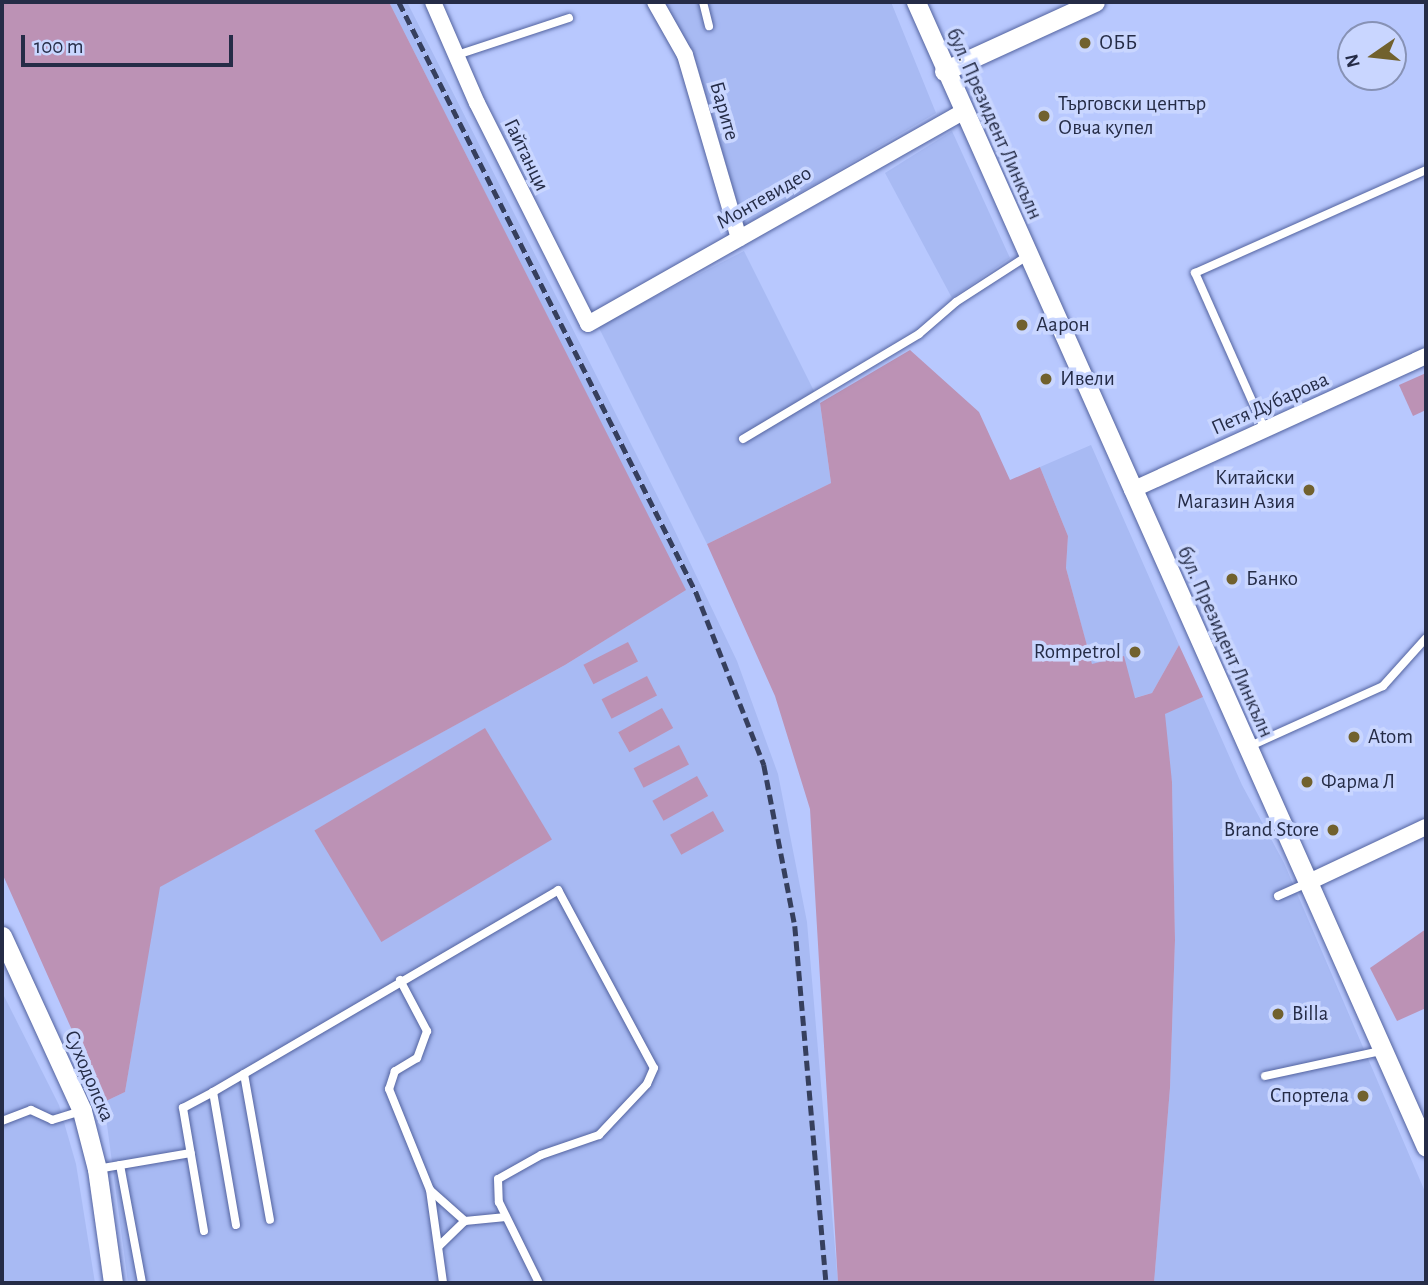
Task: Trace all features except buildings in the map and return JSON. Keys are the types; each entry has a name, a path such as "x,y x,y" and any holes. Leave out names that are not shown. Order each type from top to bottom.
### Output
{"street":[{"name":"Гайтанци","path":"433,2 512,176 588,324"},
{"name":"Барите","path":"655,2 685,55 739,238"},
{"name":"бул. Президент Линкълн","path":"916,2 944,71 1426,1147"},
{"path":"944,71 1095,2"},
{"name":"Монтевидео","path":"588,324 963,113"},
{"name":"Петя Дубарова","path":"1132,490 1426,356"},
{"path":"1309,882 1426,827"},
{"name":"Суходолска","path":"2,936 82,1111 97,1169 113,1283"}],"lane":[{"path":"703,2 709,26"},
{"path":"457,55 569,18"},
{"path":"1265,430 1195,274 1426,170"},
{"path":"743,439 919,334 956,302 1027,256"},
{"path":"1248,747 1383,686 1426,638"},
{"path":"1278,896 1309,882"},
{"path":"204,1231 183,1108 558,890 645,1043 654,1068 648,1084 599,1135 541,1155 498,1179 495,1191 539,1283"},
{"path":"400,980 427,1031 417,1058 396,1071 389,1088 430,1190 443,1283"},
{"path":"1265,1076 1384,1051"},
{"path":"244,1074 270,1220"},
{"path":"213,1092 236,1225"},
{"path":"2,1121 31,1110 52,1121 82,1111"},
{"path":"97,1169 191,1153"},
{"path":"120,1165 142,1283"},
{"path":"430,1190 465,1221"},
{"path":"439,1246 465,1221 506,1217"}],"shaded area":[{"path":"2,2 389,2 686,590 565,665 160,887 125,1092 104,1102 2,873"},
{"path":"389,2 407,2 671,523 737,661 778,774 807,922 838,1283 128,1283 104,1102 125,1092 159,887 565,665 685,590"},
{"path":"664,2 891,2 936,113 743,226 701,83"},
{"path":"952,131 1010,258 952,298 885,173"},
{"path":"744,251 820,403 831,483 707,544 598,326"},
{"path":"910,350 979,412 1010,480 1040,467 1068,536 1066,568 1092,664 1124,656 1135,698 1152,693 1179,645 1203,697 1165,714 1172,782 1175,940 1170,1088 1154,1283 838,1283 810,809 775,696 707,544 831,483 820,403"},
{"path":"1426,373 1426,410 1413,416 1399,385"},
{"path":"1091,445 1179,645 1152,693 1134,698 1092,665 1066,568 1068,536 1040,467"},
{"path":"628,642 638,662 593,684 583,665"},
{"path":"647,676 657,696 612,719 602,699"},
{"path":"1203,697 1242,785 1284,863 1426,1194 1426,1283 1154,1283 1170,1088 1175,940 1172,782 1163,733 1165,713"},
{"path":"662,708 673,728 629,752 618,732"},
{"path":"485,728 552,839 381,942 314,830"},
{"path":"679,745 689,765 644,788 634,768"},
{"path":"697,776 708,796 664,821 652,801"},
{"path":"713,811 724,831 681,855 670,835"},
{"path":"1426,929 1426,1008 1397,1021 1370,968"},
{"path":"2,992 59,1105 76,1164 95,1283 2,1283"}],"railway":[{"path":"399,2 696,592 764,765 795,926 826,1283"}],"place":[{"name":"ОББ","path":"1085,43"},
{"name":"Търговски център Овча купел","path":"1044,116"},
{"name":"Аарон","path":"1022,325"},
{"name":"Ивели","path":"1046,379"},
{"name":"Китайски Магазин Азия","path":"1309,490"},
{"name":"Банко","path":"1232,579"},
{"name":"Rompetrol","path":"1135,652"},
{"name":"Atom","path":"1354,737"},
{"name":"Фарма Л","path":"1307,782"},
{"name":"Brand Store","path":"1333,830"},
{"name":"Billa","path":"1278,1014"},
{"name":"Спортела","path":"1363,1096"}]}
